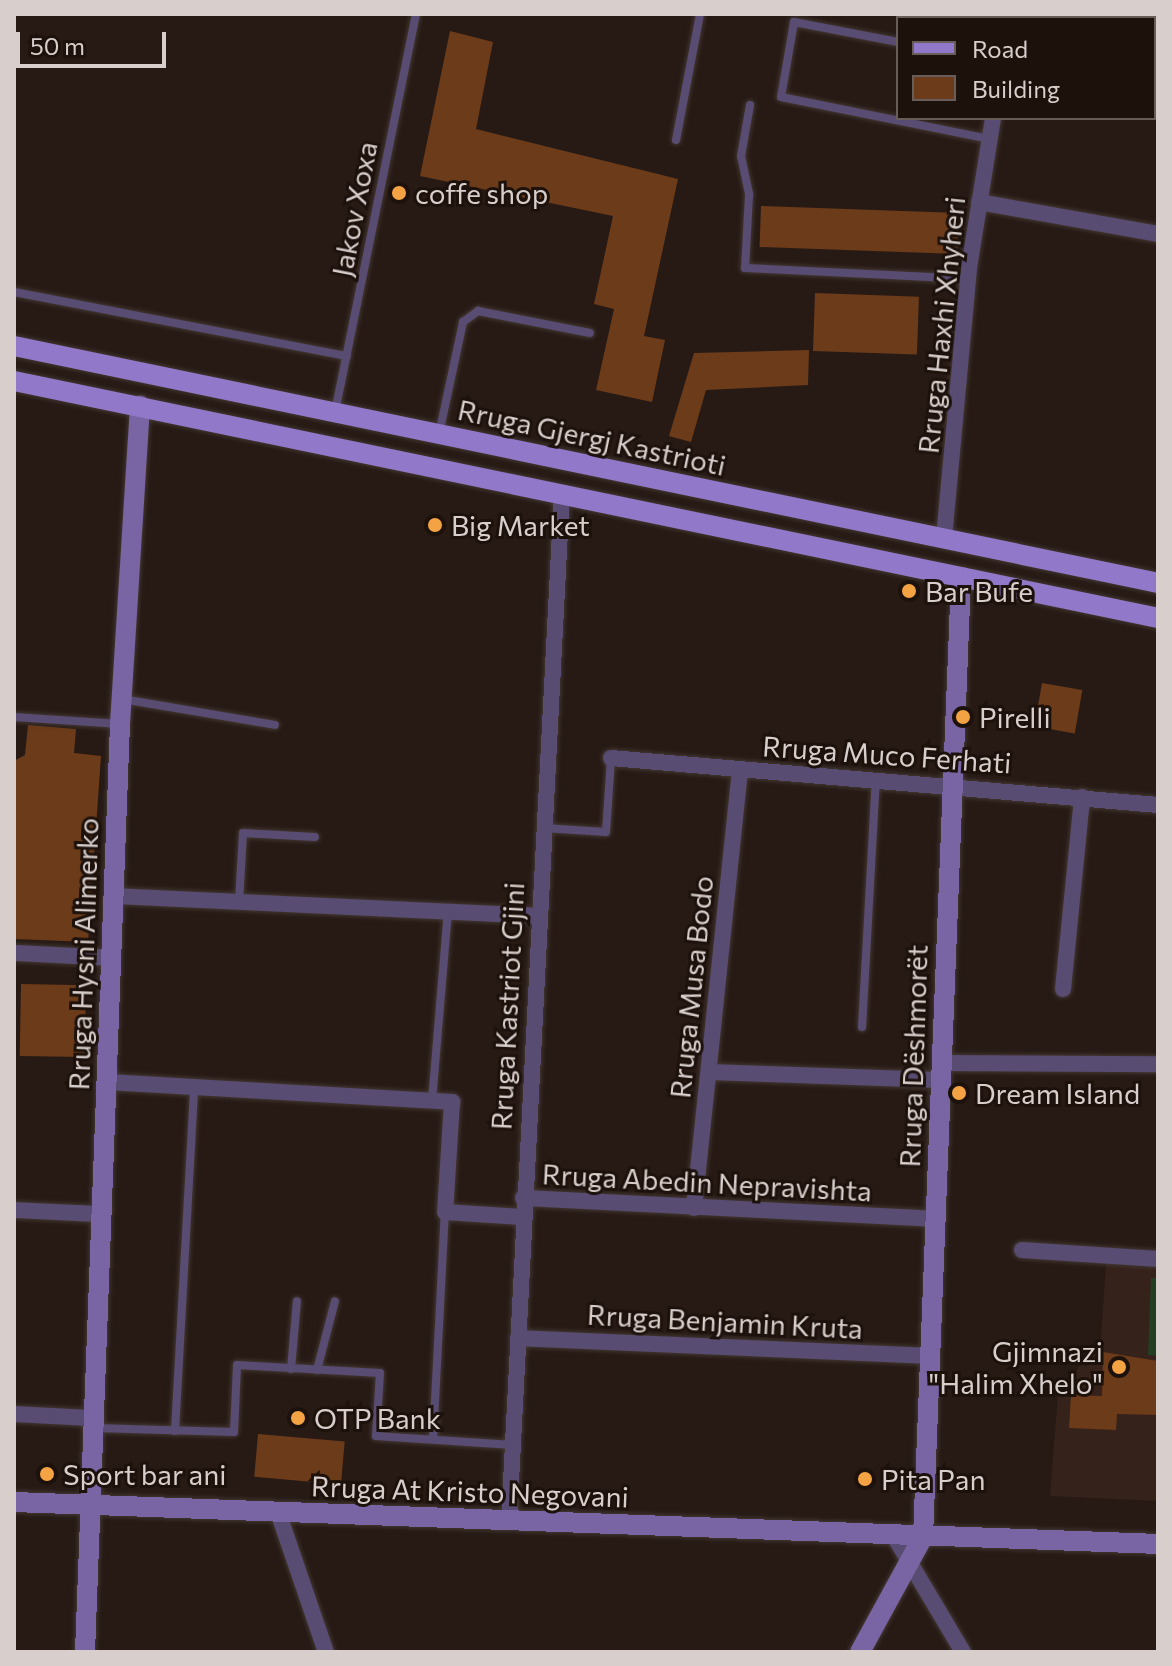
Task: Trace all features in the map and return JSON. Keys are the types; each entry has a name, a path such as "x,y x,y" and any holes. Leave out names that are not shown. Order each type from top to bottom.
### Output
{"main road":[{"name":"Rruga Gjergj Kastrioti","path":"14,346 1158,583"},
{"path":"14,381 1158,618"},
{"name":"Rruga Hysni Alimerko","path":"85,1652 86,1505 107,1082 121,698 140,406"},
{"name":"Rruga Dëshmorët","path":"923,1537 939,1071 961,577"},
{"name":"Rruga At Kristo Negovani","path":"14,1502 1158,1544"},
{"path":"860,1652 923,1537"}],"street":[{"name":"Rruga Haxhi Xhyheri","path":"944,538 967,279 993,120"},
{"path":"979,202 1158,234"},
{"name":"Rruga Kastriot Gjini","path":"509,1521 522,1217 562,494"},
{"name":"Rruga Muco Ferhati","path":"611,758 740,770 951,782 1158,805"},
{"name":"Rruga Musa Bodo","path":"694,1208 740,770"},
{"path":"1063,989 1082,797"},
{"path":"114,896 538,916"},
{"path":"14,953 112,958"},
{"path":"709,1072 939,1071 1158,1064"},
{"path":"107,1082 452,1102 445,1212 522,1217"},
{"name":"Rruga Abedin Nepravishta","path":"523,1198 935,1219"},
{"path":"14,1210 100,1214"},
{"path":"1022,1250 1158,1259"},
{"name":"Rruga Benjamin Kruta","path":"518,1338 930,1356"},
{"path":"14,1414 90,1423"},
{"path":"278,1512 326,1652"},
{"path":"894,1536 963,1652"}],"lane":[{"name":"Jakov Xoxa","path":"335,412 416,14"},
{"path":"676,140 700,14"},
{"path":"896,42 794,22 781,97 896,117"},
{"path":"750,105 741,156 749,195 745,268 967,279"},
{"path":"926,122 989,139"},
{"path":"14,292 347,356"},
{"path":"439,434 463,322 478,311 590,333"},
{"path":"121,698 275,725"},
{"path":"14,717 120,724"},
{"path":"544,828 606,832 611,758"},
{"path":"862,1027 876,778"},
{"path":"239,902 243,833 315,837"},
{"path":"432,1101 448,912"},
{"path":"175,1431 194,1088"},
{"path":"433,1439 445,1212"},
{"path":"291,1369 297,1301"},
{"path":"317,1370 335,1301"},
{"path":"90,1423 175,1431 234,1432 237,1365 380,1373 376,1436 513,1445"}],"shaded area":[{"name":"Gjimnazi \"Halim Xhelo\"","path":"1106,1264 1158,1268 1158,1501 1050,1496 1058,1394 1101,1339"}],"green space":[{"path":"1151,1278 1158,1278 1158,1356 1148,1355"}],"building":[{"path":"450,31 493,42 476,129 678,179 644,336 665,340 652,402 596,390 614,309 594,304 613,216 420,176"},
{"path":"761,206 959,213 957,254 760,247"},
{"path":"815,293 919,297 917,355 813,351"},
{"path":"809,350 808,385 706,390 691,442 669,436 694,353"},
{"path":"1042,683 1082,690 1075,733 1034,726"},
{"path":"28,725 76,729 74,753 101,756 88,942 14,939 14,761 25,755"},
{"path":"21,984 86,985 85,1057 20,1056"},
{"path":"1103,1352 1158,1361 1158,1415 1117,1414 1116,1430 1069,1428 1071,1395 1102,1396"},
{"path":"258,1434 345,1442 341,1484 254,1477"}],"place":[{"name":"coffe shop","path":"399,193"},
{"name":"Big Market","path":"435,525"},
{"name":"Bar Bufe","path":"909,591"},
{"name":"Pirelli","path":"963,717"},
{"name":"Dream Island","path":"959,1093"},
{"name":"Gjimnazi \"Halim Xhelo\"","path":"1119,1367"},
{"name":"OTP Bank","path":"298,1418"},
{"name":"Sport bar ani","path":"47,1474"},
{"name":"Pita Pan","path":"865,1479"}]}
